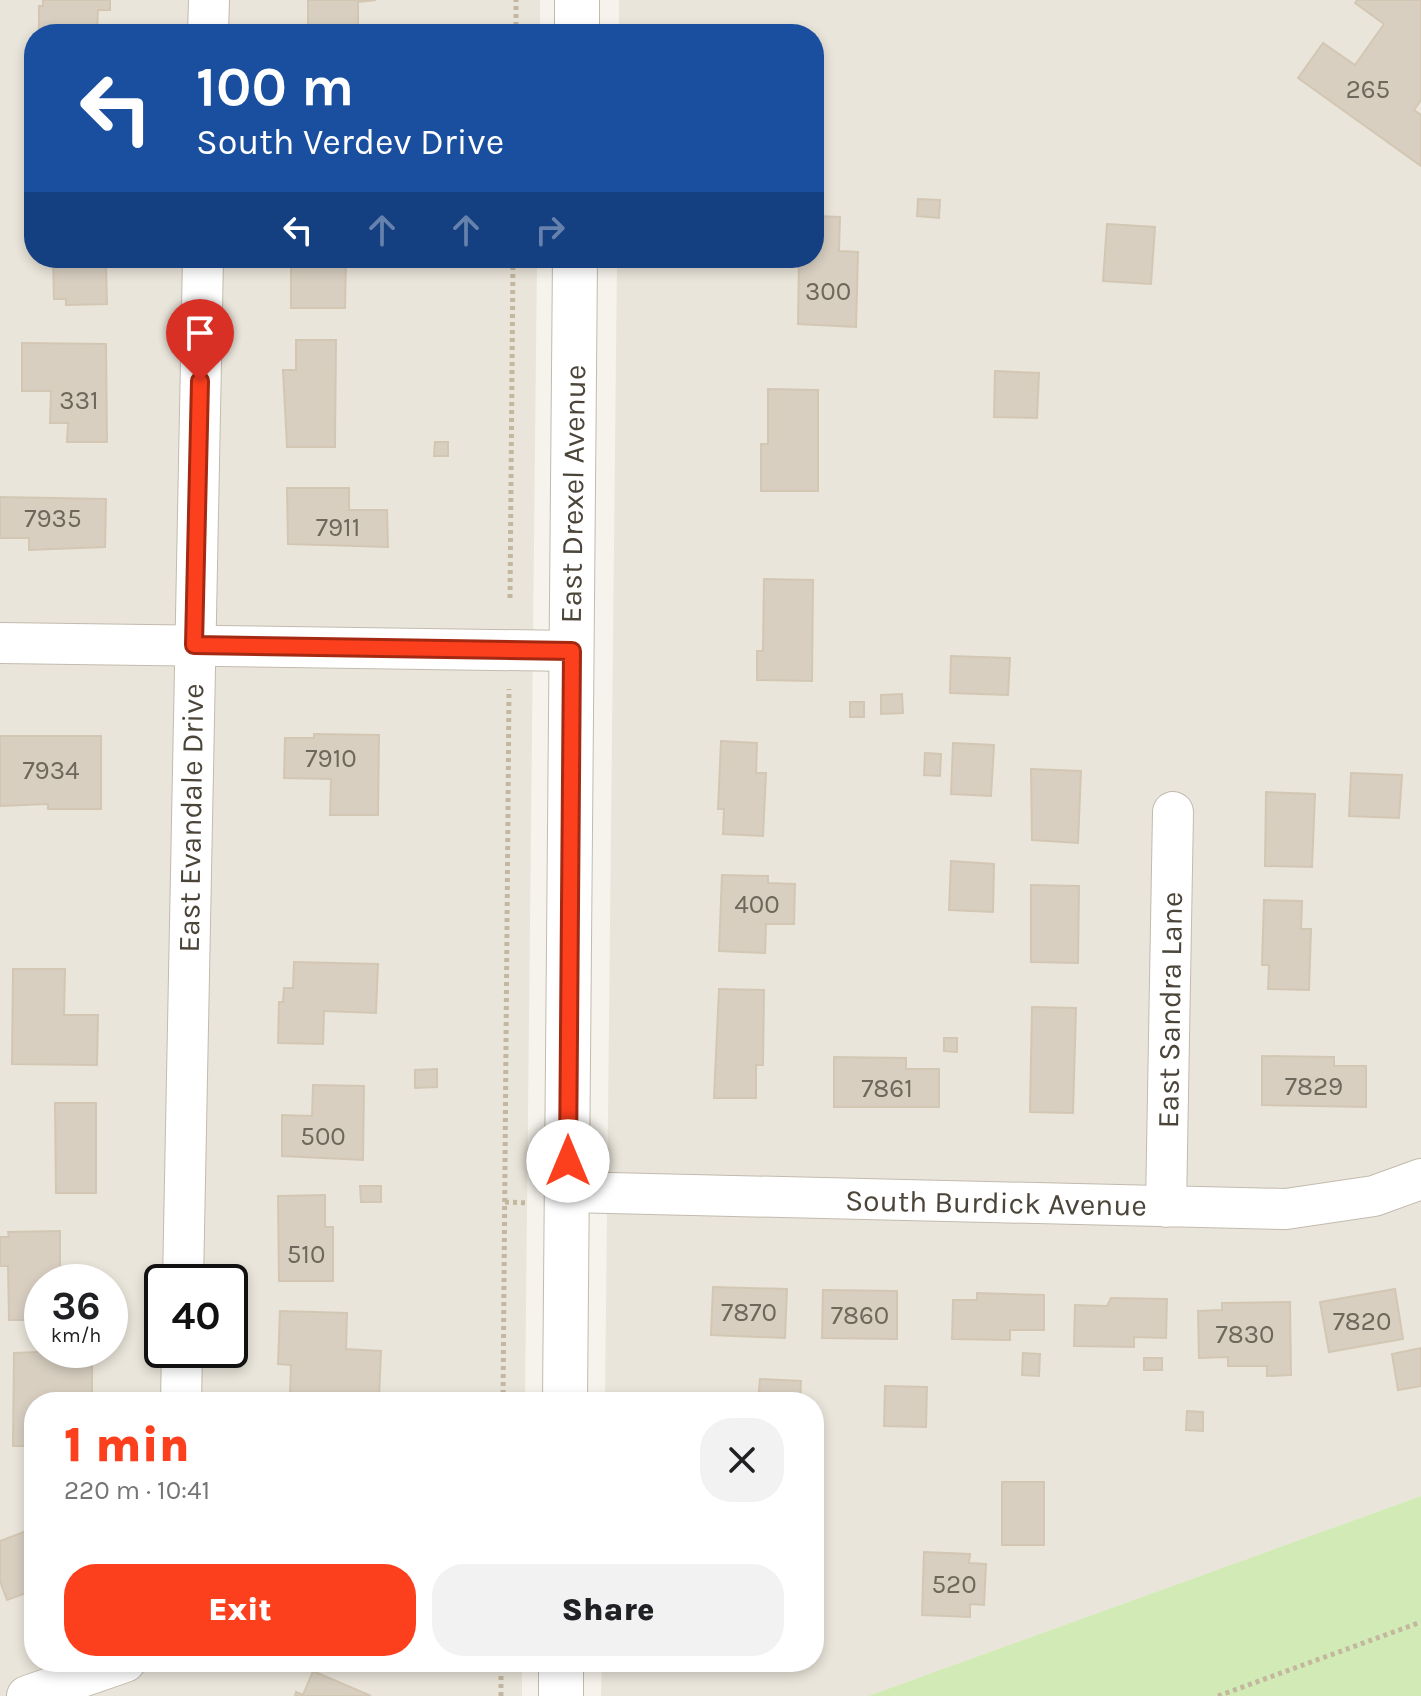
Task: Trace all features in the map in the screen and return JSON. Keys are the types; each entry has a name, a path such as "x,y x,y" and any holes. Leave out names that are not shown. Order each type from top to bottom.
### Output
{"street":[{"path":"208,24 209,0"},
{"path":"577,0 577,24"},
{"name":"East Evandale Drive","path":"183,1264 203,268"},
{"name":"East Drexel Avenue","path":"565,1392 575,268"},
{"path":"0,643 572,651"},
{"name":"East Sandra Lane","path":"1166,1207 1173,812"},
{"name":"South Burdick Avenue","path":"568,1192 1286,1209 1374,1196 1421,1179"},
{"path":"181,1392 182,1368"},
{"path":"27,1696 96,1672"},
{"path":"561,1672 561,1696"}],"path":[{"path":"516,0 516,24"},
{"path":"510,598 513,268"},
{"path":"503,1392 509,689"},
{"path":"1218,1696 1421,1622"},
{"path":"501,1672 501,1696"}],"shaded area":[{"path":"0,0 540,0 540,24 24,24 24,268 537,268 525,1392 24,1392 24,1672 522,1672 522,1696 0,1696"},
{"path":"619,0 1421,0 1421,1496 868,1696 601,1696 602,1672 824,1672 824,1392 605,1392 617,268 824,268 824,24 619,24"}],"green space":[{"path":"1421,1496 1421,1696 868,1696"}],"building":[{"path":"43,0 110,0 110,10 98,10 97,24 39,24 39,6 43,6"},
{"path":"308,0 376,0 358,2 358,24 308,24"},
{"path":"1357,0 1421,0 1421,100 1414,110 1421,115 1421,166 1298,78 1323,43 1355,65 1384,24 1355,3"},
{"path":"918,199 940,200 939,218 917,216"},
{"path":"824,216 840,217 839,251 858,252 856,327 798,324 799,268 824,268"},
{"path":"1107,224 1155,227 1151,284 1103,281"},
{"path":"53,268 106,268 107,304 66,305 66,299 54,299"},
{"path":"291,268 346,268 345,308 291,308"},
{"path":"296,340 336,340 335,447 287,447 283,370 296,370"},
{"path":"22,343 106,344 107,442 67,442 68,423 50,423 51,391 22,391"},
{"path":"995,371 1039,373 1037,418 994,417"},
{"path":"768,389 818,390 818,491 761,491 761,444 768,444"},
{"path":"435,442 448,442 448,456 434,456"},
{"path":"287,488 349,488 349,510 387,510 388,547 288,544"},
{"path":"0,497 106,499 105,547 29,550 29,538 0,538"},
{"path":"764,579 813,580 812,681 757,680 757,651 763,651"},
{"path":"951,656 1010,658 1008,695 950,693"},
{"path":"902,694 903,713 881,714 881,695"},
{"path":"850,702 864,702 864,717 850,717"},
{"path":"314,734 379,735 378,815 330,815 331,779 284,778 285,738 314,738"},
{"path":"0,736 101,736 101,809 48,809 48,804 0,806"},
{"path":"721,741 757,743 756,773 766,773 763,836 723,834 724,809 718,809"},
{"path":"953,743 994,745 991,796 951,794"},
{"path":"925,753 941,754 940,776 924,775"},
{"path":"1031,769 1081,771 1078,843 1032,840"},
{"path":"1351,773 1402,775 1399,818 1349,816"},
{"path":"1266,792 1315,794 1312,867 1265,866"},
{"path":"951,861 994,864 993,912 949,910"},
{"path":"722,875 768,876 768,883 795,884 794,924 766,924 765,953 719,951"},
{"path":"1031,885 1079,886 1078,963 1031,962"},
{"path":"1264,900 1302,901 1301,929 1311,929 1309,990 1268,989 1269,965 1262,965"},
{"path":"294,962 378,964 376,1013 324,1011 323,1044 278,1043 279,1002 283,1002 284,988 293,988"},
{"path":"13,969 65,969 64,1015 98,1015 97,1065 12,1064"},
{"path":"719,989 764,990 763,1065 756,1065 756,1098 714,1098"},
{"path":"1032,1007 1076,1008 1073,1113 1030,1112"},
{"path":"944,1038 957,1038 957,1052 944,1051"},
{"path":"1262,1056 1334,1057 1334,1066 1366,1066 1366,1107 1262,1105"},
{"path":"834,1057 906,1058 906,1069 939,1069 939,1107 834,1107"},
{"path":"437,1069 437,1087 415,1088 415,1070"},
{"path":"313,1085 364,1086 363,1160 282,1156 282,1115 312,1116"},
{"path":"55,1103 96,1103 96,1193 56,1193"},
{"path":"360,1186 381,1186 381,1202 361,1202"},
{"path":"325,1195 325,1227 333,1227 333,1281 279,1281 278,1196"},
{"path":"60,1231 60,1264 24,1264 24,1320 9,1320 8,1266 0,1266 0,1237 9,1237 8,1232"},
{"path":"713,1287 787,1289 785,1338 711,1335"},
{"path":"1395,1289 1403,1339 1329,1352 1320,1302"},
{"path":"823,1290 897,1291 897,1339 822,1338"},
{"path":"977,1293 1044,1295 1044,1330 1010,1330 1010,1340 952,1339 953,1300 977,1300"},
{"path":"1111,1298 1167,1299 1166,1338 1134,1337 1134,1347 1074,1346 1075,1305 1107,1306"},
{"path":"1290,1302 1291,1375 1267,1376 1267,1366 1228,1366 1228,1357 1199,1358 1198,1311 1222,1310 1222,1303"},
{"path":"280,1311 347,1313 346,1349 381,1351 379,1392 290,1392 291,1365 278,1364"},
{"path":"1421,1348 1421,1386 1398,1390 1392,1354"},
{"path":"14,1353 24,1353 24,1368 92,1368 92,1392 24,1392 24,1446 13,1446"},
{"path":"1023,1353 1040,1354 1039,1376 1022,1375"},
{"path":"1144,1358 1162,1358 1162,1370 1144,1370"},
{"path":"760,1379 801,1381 800,1392 759,1392"},
{"path":"885,1386 927,1387 926,1427 884,1426"},
{"path":"1187,1411 1203,1412 1203,1431 1186,1430"},
{"path":"1002,1482 1044,1482 1044,1545 1002,1545"},
{"path":"24,1532 24,1594 7,1600 0,1581 0,1541"},
{"path":"924,1552 970,1554 969,1563 986,1564 984,1605 970,1604 970,1617 922,1615"},
{"path":"313,1672 315,1672 371,1696 295,1696 296,1692 303,1695"}],"route":[{"path":"200,381 194,645 572,651 568,1161"}]}
